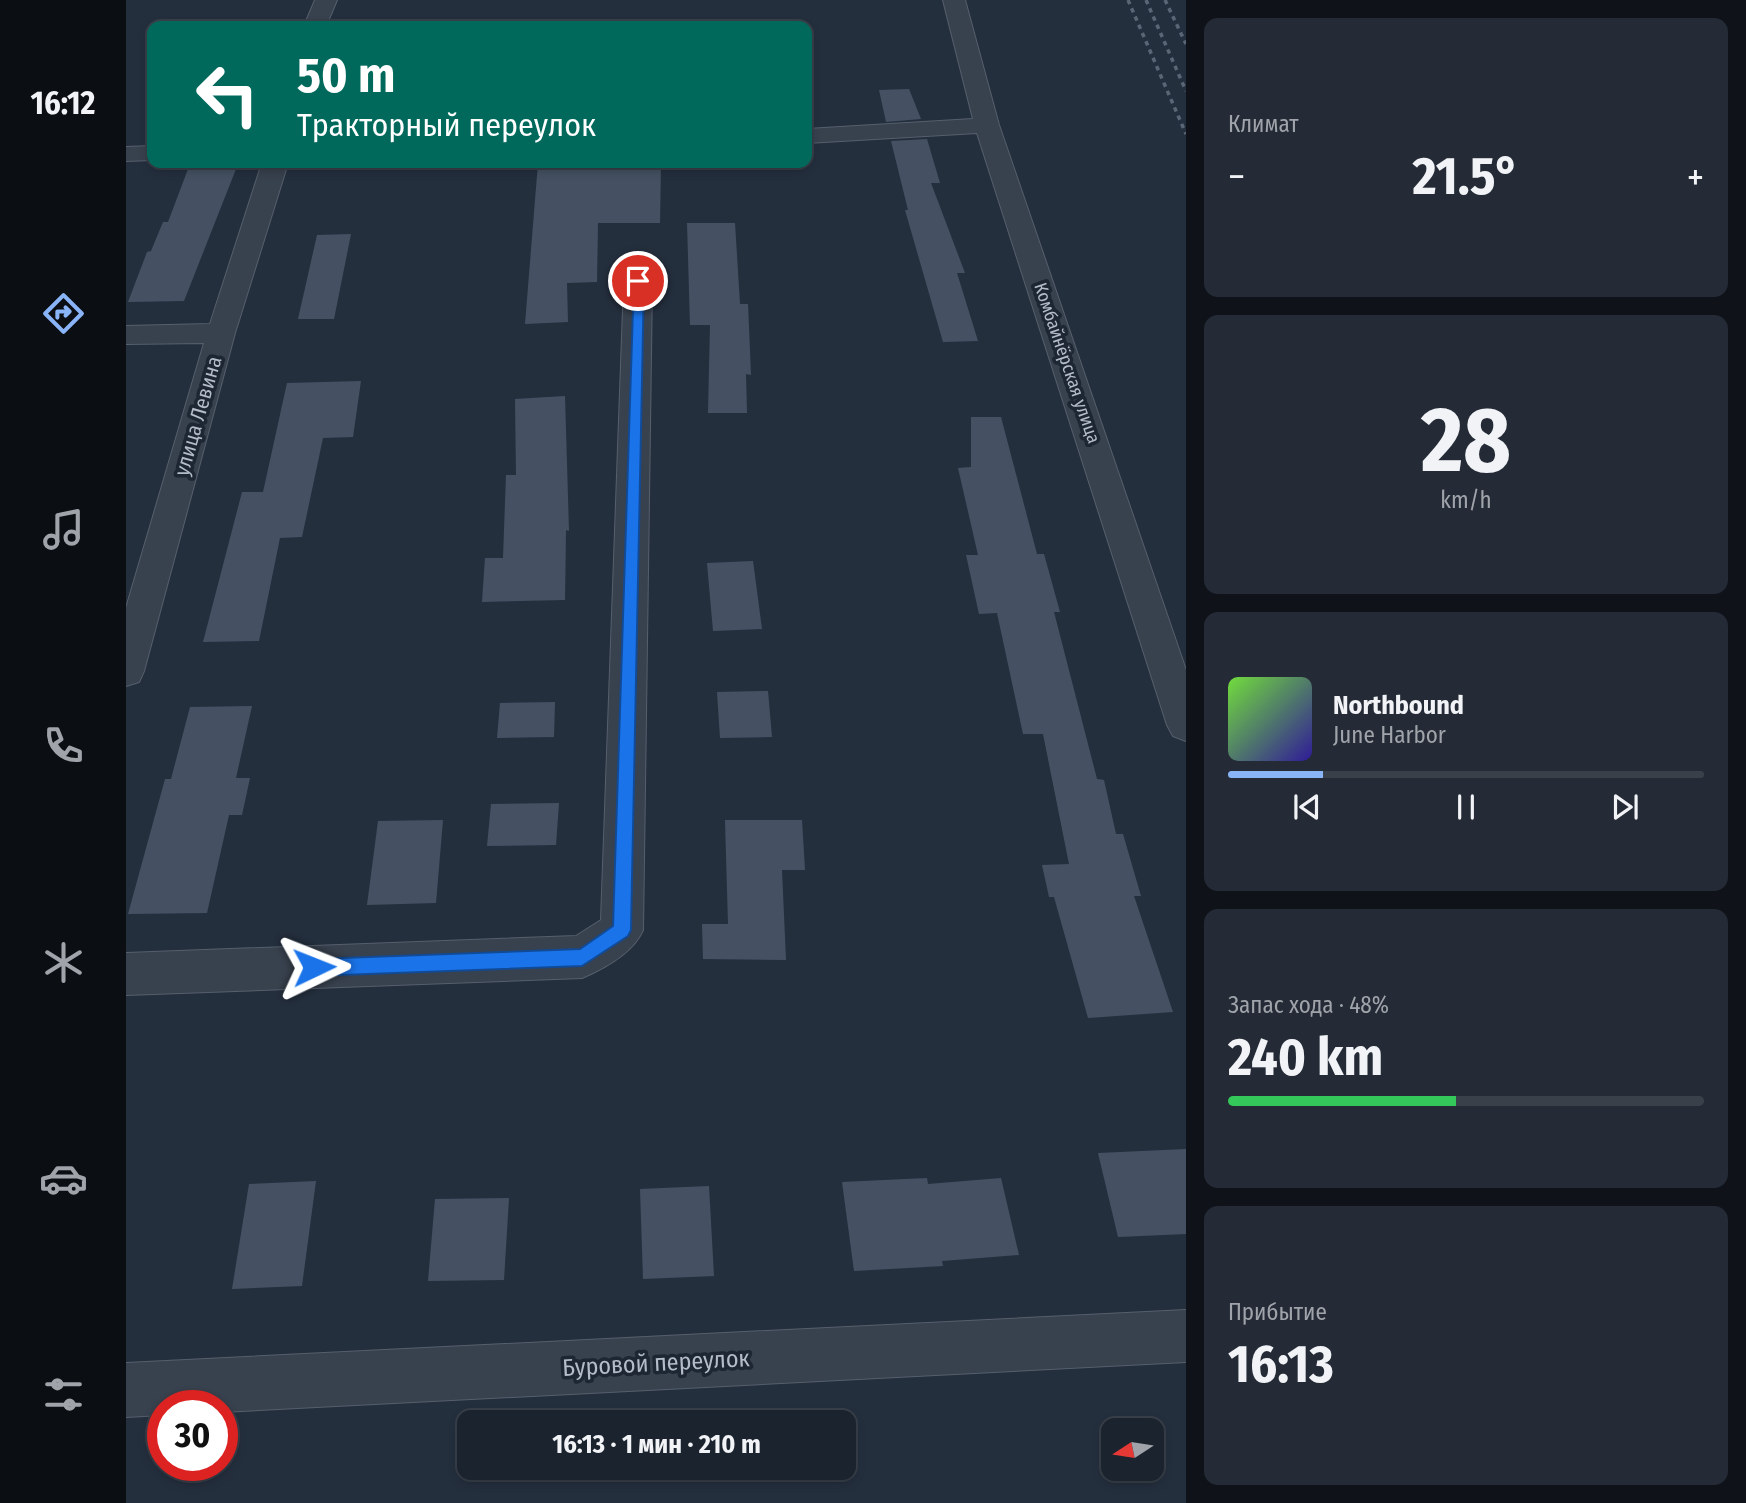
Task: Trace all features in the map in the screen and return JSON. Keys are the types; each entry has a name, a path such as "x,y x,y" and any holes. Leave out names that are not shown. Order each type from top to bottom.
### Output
{"street":[{"path":"317,21 326,0"},
{"name":"Комбайнёрская улица","path":"954,0 988,125 1186,725"},
{"path":"812,136 988,125"},
{"path":"126,154 147,153"},
{"name":"улица Левина","path":"126,671 221,333 273,168"},
{"path":"126,974 582,957 622,930 638,281"},
{"path":"126,335 221,333"},
{"name":"Буровой переулок","path":"126,1390 1186,1336"}],"building":[{"path":"909,89 921,119 886,122 879,90"},
{"path":"927,139 940,183 931,183 965,273 957,273 978,341 943,342 905,210 908,210 891,141"},
{"path":"538,168 661,168 660,223 598,223 597,282 567,283 568,322 525,324"},
{"path":"188,169 236,169 184,301 128,302 147,252 151,251 163,222 168,222"},
{"path":"687,223 735,223 740,304 748,304 751,375 746,374 747,413 708,413 710,325 690,325"},
{"path":"351,234 334,319 298,319 317,235"},
{"path":"361,381 353,437 323,438 302,537 280,538 259,641 203,642 242,492 263,492 287,383"},
{"path":"565,396 569,531 566,530 565,600 482,602 485,558 503,558 506,475 516,475 515,399"},
{"path":"971,417 1001,417 1037,554 1044,554 1060,612 1054,612 1097,779 1104,780 1116,834 1123,834 1141,896 1134,896 1173,1012 1088,1018 1054,897 1049,897 1042,865 1069,864 1043,734 1023,734 997,613 979,614 966,555 978,555 958,468 971,467"},
{"path":"753,561 762,629 713,631 707,563"},
{"path":"768,691 772,737 720,738 717,692"},
{"path":"555,702 554,737 497,738 500,703"},
{"path":"252,706 236,778 250,778 242,815 229,815 207,913 128,914 165,779 171,779 190,707"},
{"path":"559,803 556,845 487,846 491,804"},
{"path":"443,820 436,903 367,905 378,821"},
{"path":"725,820 802,820 805,870 782,870 786,960 703,959 702,924 728,924"},
{"path":"1186,1149 1186,1234 1118,1237 1098,1153"},
{"path":"927,1178 928,1184 1001,1178 1019,1255 942,1261 943,1266 854,1271 842,1182"},
{"path":"316,1181 302,1286 232,1289 249,1184"},
{"path":"709,1186 714,1276 643,1279 640,1189"},
{"path":"509,1198 504,1280 428,1281 435,1199"}],"railway":[{"path":"1128,0 1186,134"},
{"path":"1146,0 1186,91"},
{"path":"1165,0 1186,44"}],"route":[{"path":"314,967 582,957 622,930 638,281"}]}
